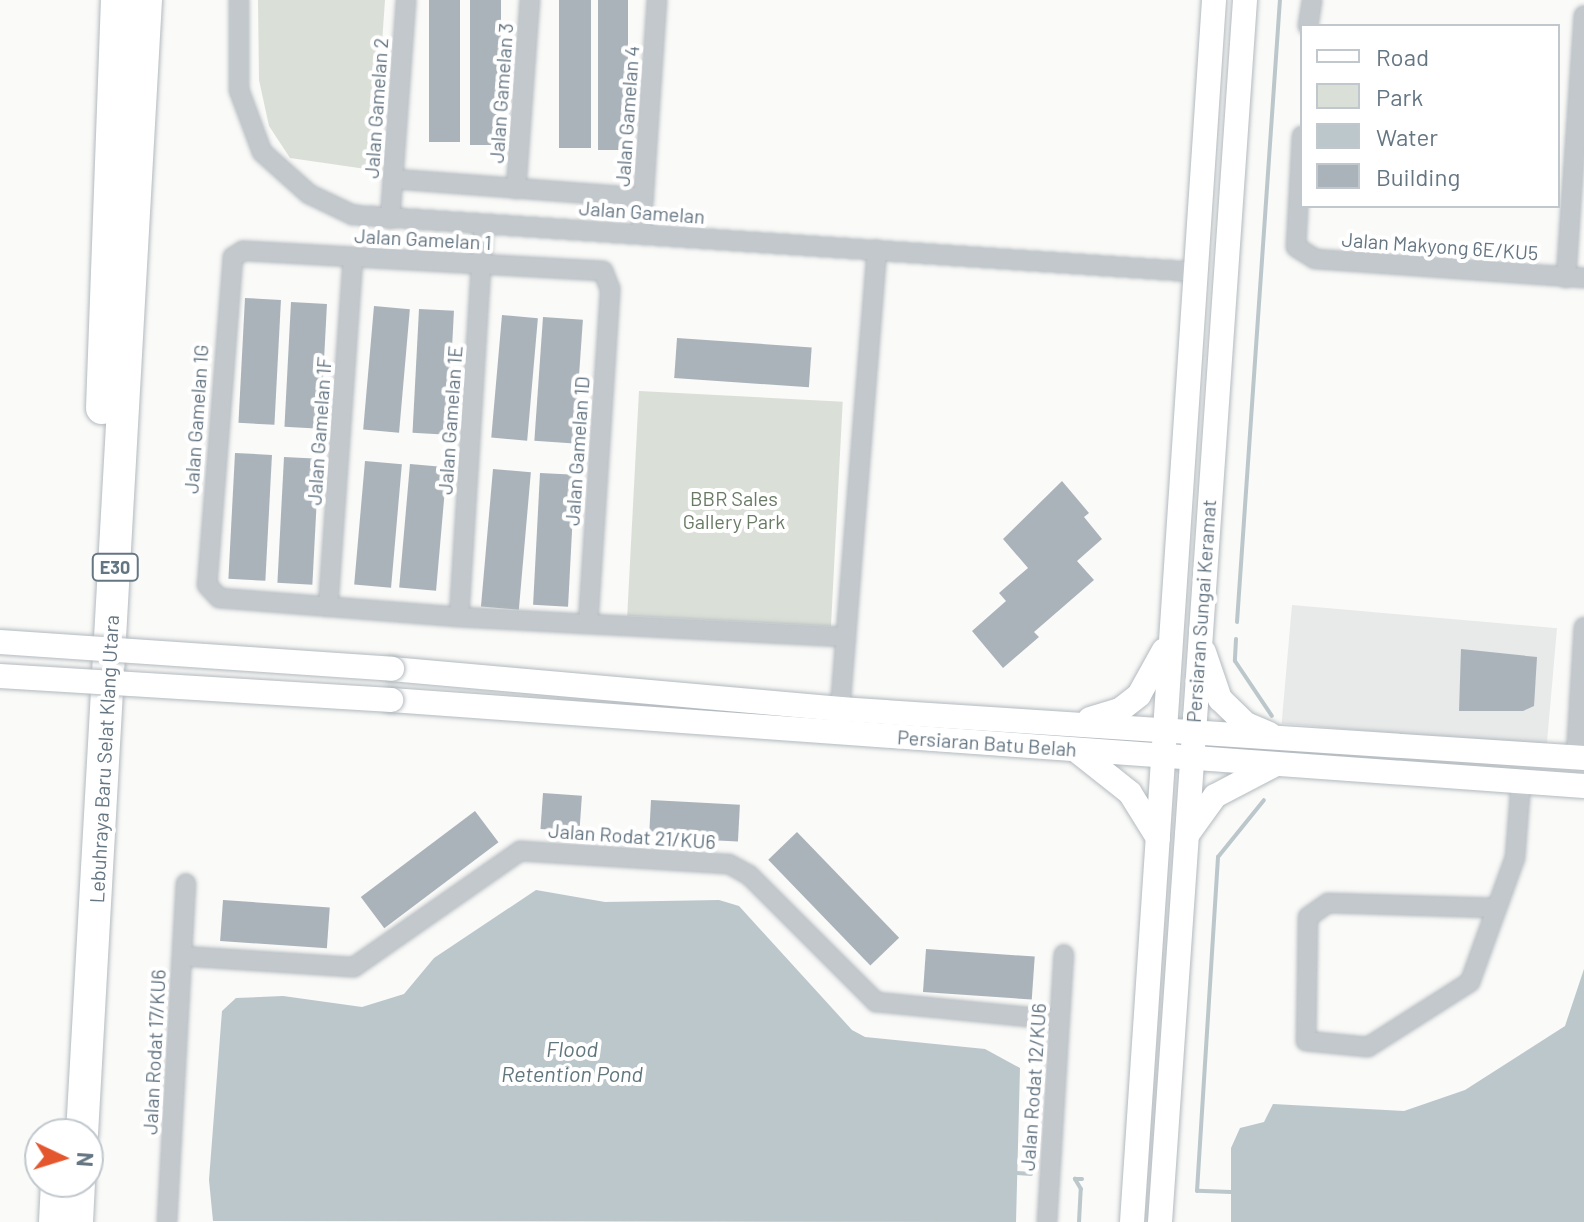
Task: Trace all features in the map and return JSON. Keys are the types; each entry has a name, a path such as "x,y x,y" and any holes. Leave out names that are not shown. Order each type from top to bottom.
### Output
{"highway":[{"name":"Lebuhraya Baru Selat Klang Utara","path":"61,1118 94,602 117,0"},
{"name":"Lebuhraya Baru Selat Klang Utara","path":"83,1118 146,0"},
{"path":"55,1222 56,1198"},
{"path":"77,1222 78,1198"}],"street":[{"name":"Jalan Gamelan","path":"239,0 239,90 262,152 309,194 353,215 1196,272"},
{"name":"Jalan Gamelan 2","path":"390,219 406,0"},
{"name":"Jalan Gamelan 3","path":"516,189 530,0"},
{"name":"Jalan Gamelan 4","path":"641,234 657,0"},
{"name":"Persiaran Sungai Keramat","path":"1132,1222 1214,0"},
{"name":"Persiaran Sungai Keramat","path":"1160,1222 1245,0"},
{"path":"1308,24 1312,0"},
{"path":"1575,278 1567,136 1584,16"},
{"name":"Jalan Makyong 6E/KU5","path":"1300,173 1296,247 1315,259 1575,278"},
{"path":"393,179 643,198"},
{"name":"Jalan Gamelan 1E","path":"459,617 484,225"},
{"path":"786,728 827,723 840,709 877,249"},
{"name":"Jalan Gamelan 1","path":"233,257 243,251 603,271 606,280"},
{"name":"Jalan Gamelan 1G","path":"233,257 207,585 219,598 328,607"},
{"name":"Jalan Gamelan 1F","path":"328,607 353,258"},
{"name":"Jalan Gamelan 1D","path":"588,624 606,280"},
{"path":"328,607 459,617 846,637"},
{"path":"1580,758 1584,627"},
{"path":"1072,724 1120,710 1139,695 1154,676 1172,630"},
{"path":"1200,630 1207,668 1220,699 1246,724 1278,738"},
{"name":"Persiaran Batu Belah","path":"0,642 392,669 840,709 1580,758"},
{"name":"Persiaran Batu Belah","path":"0,676 391,700 1584,786"},
{"path":"1075,749 1130,793 1158,838"},
{"path":"1186,836 1215,796 1276,764"},
{"path":"1496,908 1328,903 1308,917 1306,1041 1368,1047 1470,982 1515,858 1521,781"},
{"name":"Jalan Rodat 21/KU6","path":"182,956 354,967 520,851 729,864 749,875 876,1002 1059,1020"},
{"name":"Jalan Rodat 17/KU6","path":"167,1222 186,884"},
{"name":"Jalan Rodat 12/KU6","path":"1047,1222 1064,955"}],"shaded area":[{"path":"1292,605 1557,628 1547,747 1282,724"}],"green space":[{"path":"258,0 385,0 373,170 290,158 269,126 259,80"},
{"name":"BBR Sales Gallery Park","path":"639,391 843,402 831,626 627,616"}],"water":[{"name":"Flood Retention Pond","path":"536,890 605,902 719,900 739,906 852,1030 865,1037 985,1049 1020,1068 1016,1222 213,1221 209,1180 222,1011 236,998 283,996 362,1007 404,994 434,958"},
{"path":"1584,969 1584,1222 1231,1222 1231,1148 1240,1128 1264,1122 1273,1104 1404,1111 1465,1090 1565,1026"}],"building":[{"path":"429,0 460,0 460,142 429,142"},
{"path":"470,0 501,0 501,145 470,145"},
{"path":"559,0 591,0 591,148 559,148"},
{"path":"598,0 628,0 628,150 598,150"},
{"path":"245,298 281,300 274,425 238,423"},
{"path":"291,302 327,304 320,429 284,427"},
{"path":"374,306 410,309 399,433 363,430"},
{"path":"419,309 454,311 447,435 413,433"},
{"path":"502,315 538,318 527,441 491,438"},
{"path":"543,317 583,320 574,443 534,441"},
{"path":"677,338 812,347 809,387 674,378"},
{"path":"235,453 272,455 265,581 228,579"},
{"path":"284,457 319,459 312,585 277,583"},
{"path":"365,461 402,464 391,588 354,585"},
{"path":"410,464 447,467 436,591 399,588"},
{"path":"493,469 531,472 519,610 481,606"},
{"path":"540,473 575,475 568,607 533,605"},
{"path":"1062,481 1089,513 1084,517 1102,539 1077,561 1094,580 1034,632 1039,637 1003,668 972,631 1006,601 999,593 1028,568 1003,539"},
{"path":"1461,649 1537,657 1534,706 1523,711 1459,711"},
{"path":"543,793 582,796 579,832 540,829"},
{"path":"651,800 740,805 738,842 649,837"},
{"path":"475,811 498,842 384,928 361,897"},
{"path":"797,832 899,938 870,966 768,860"},
{"path":"223,900 330,907 327,948 220,941"},
{"path":"926,949 1035,957 1032,999 923,992"}],"waterway":[{"path":"1237,622 1280,0"},
{"path":"1236,639 1235,661 1272,716"},
{"path":"1231,1192 1197,1191 1218,857 1264,800"},
{"path":"1017,1173 1031,1174"},
{"path":"1079,1222 1081,1189 1075,1179 1082,1179"}]}
